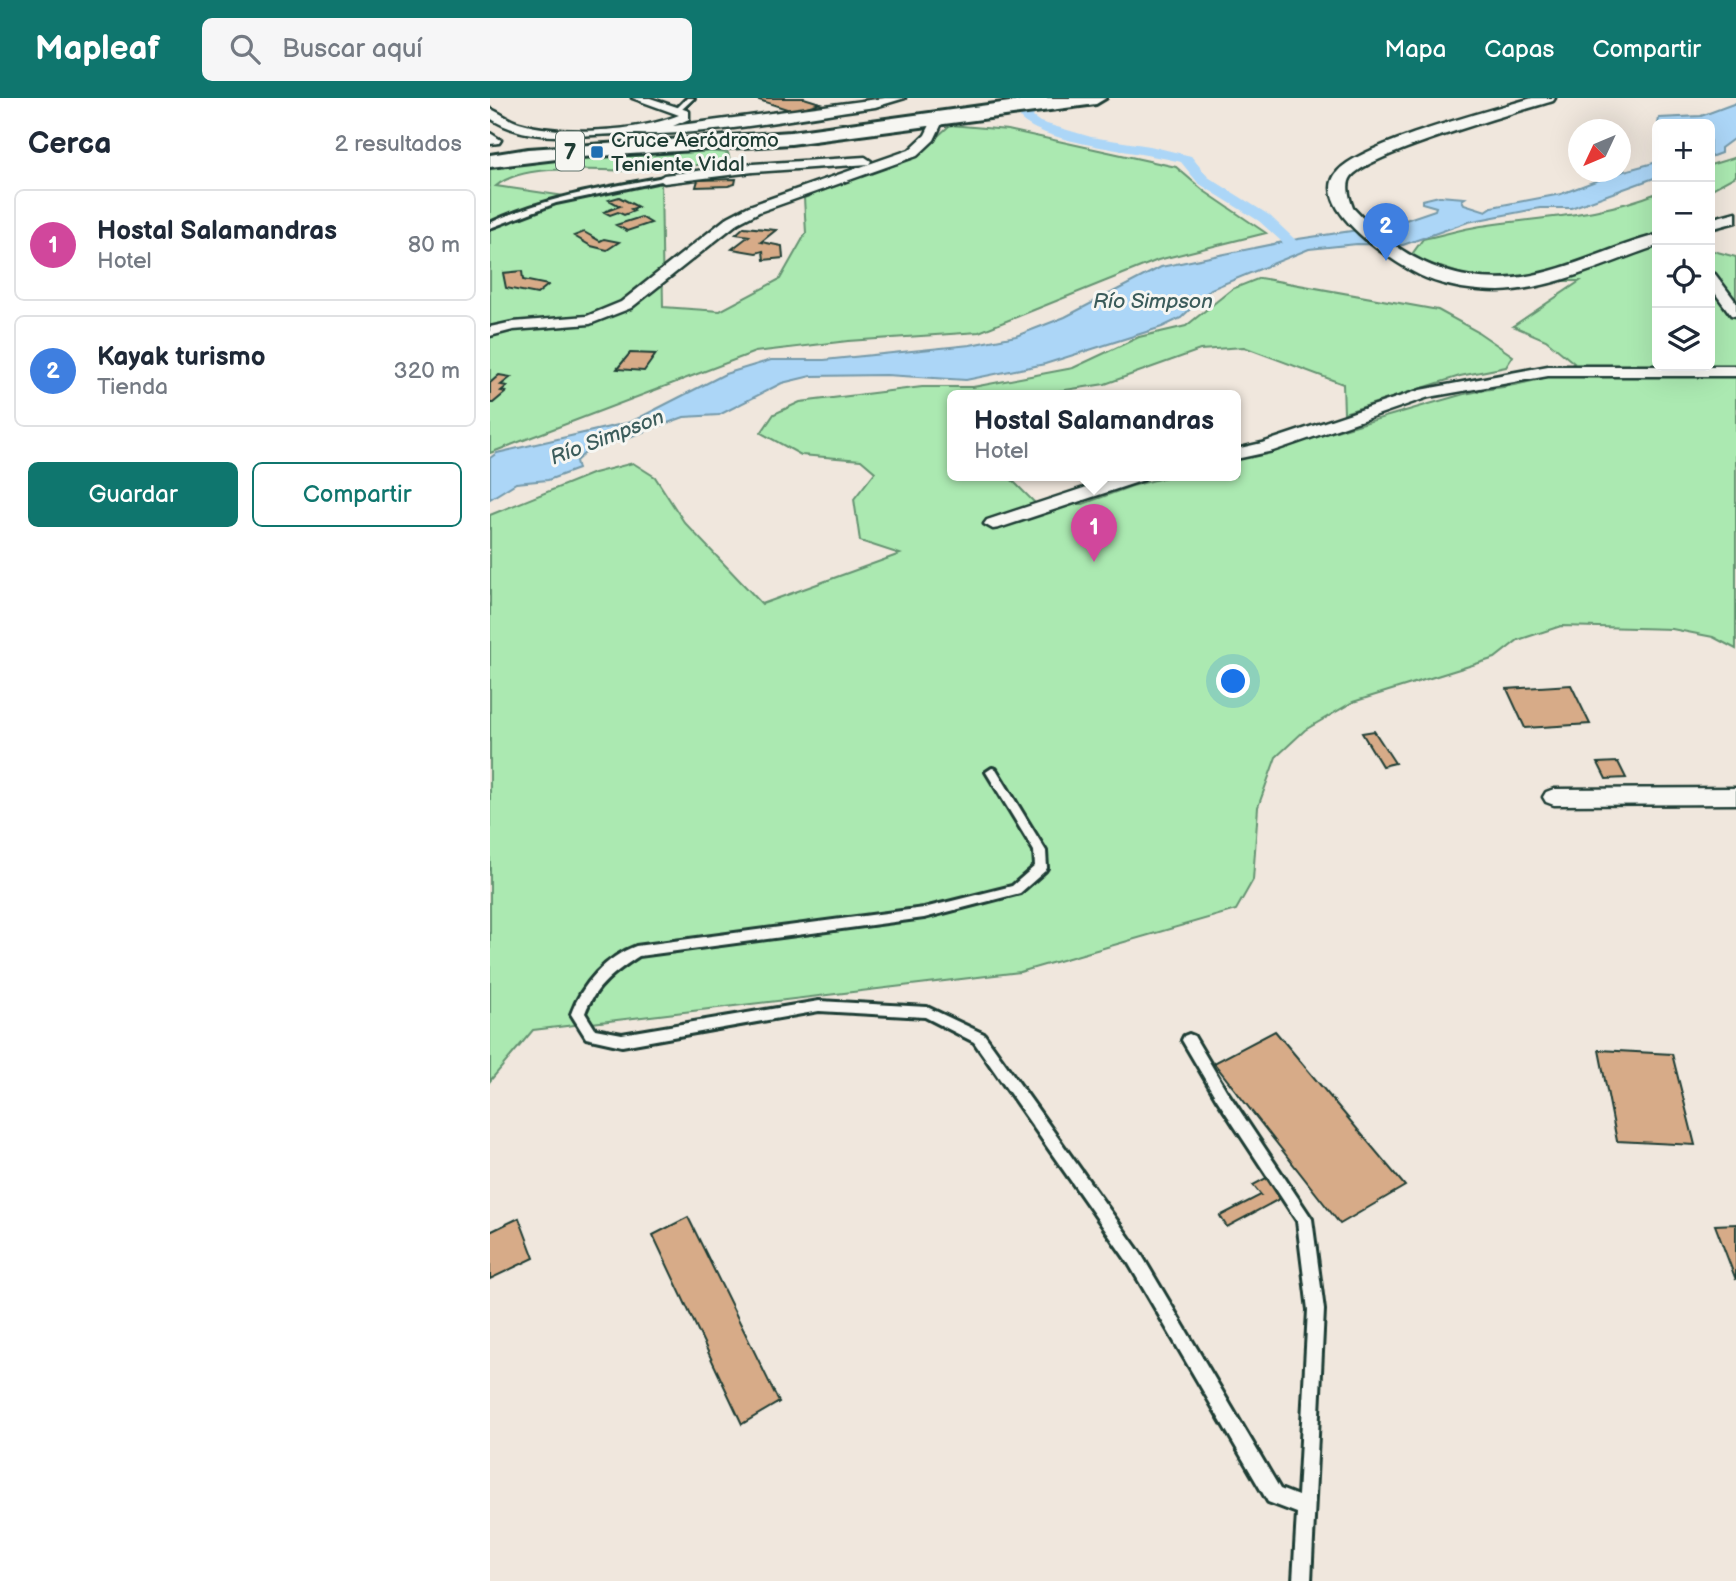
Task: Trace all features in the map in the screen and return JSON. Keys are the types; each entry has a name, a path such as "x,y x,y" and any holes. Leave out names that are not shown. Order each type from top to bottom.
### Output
{"highway":[{"name":"7","path":"492,147 533,153 650,144 790,138 1097,98"}],"street":[{"path":"643,108 682,129 875,104 899,98"},
{"path":"1548,98 1384,151 1356,164 1344,174 1340,187 1346,211 1422,270 1474,284 1500,285 1563,272 1652,242"},
{"path":"490,112 518,127 543,131 643,108 678,110 685,113 685,117 676,123 643,108"},
{"path":"490,331 513,326 590,320 626,305 733,220 754,209 913,153 930,137 939,117"},
{"path":"664,179 753,168 892,162"},
{"path":"1715,223 1736,217"},
{"path":"1715,284 1736,312"},
{"path":"1241,453 1267,447 1426,393 1548,371 1736,371"},
{"path":"993,524 1123,481"},
{"path":"1554,797 1736,796"}],"lane":[{"path":"678,110 691,98"},
{"path":"490,226 503,219 587,193 664,179"},
{"path":"992,772 1040,851 1041,868 1016,890 924,913 636,951 602,974 584,995 578,1014 591,1034 622,1040 819,1006 927,1012 979,1038 1135,1259 1273,1496 1306,1508"},
{"path":"1189,1040 1221,1094 1304,1219 1316,1310 1302,1581"}],"green space":[{"path":"950,125 1008,130 1176,167 1204,191 1266,233 1158,260 979,332 848,341 755,352 490,453 490,167 499,163 683,148 728,153 730,161 670,168 633,171 548,170 510,178 496,186 578,198 661,179 663,307 720,311 780,279 806,233 804,198 900,161 925,148"},
{"path":"1736,157 1736,176 1715,187 1715,163"},
{"path":"1652,195 1652,371 1715,371 1715,251 1736,257 1736,649 1713,637 1672,629 1561,626 1518,640 1495,658 1353,702 1305,730 1276,757 1258,807 1253,880 1236,910 1020,972 533,1030 490,1081 490,515 594,473 633,463 655,477 684,522 762,604 900,554 860,541 854,499 875,472 861,460 801,455 761,433 774,414 800,402 922,387 973,387 1073,368 1139,337 1186,326 1232,289 1260,278 1438,310 1478,332 1513,356 1506,367 1460,376 1344,413 1343,384 1244,347 1200,350 1105,384 1065,390 947,390 947,481 1013,481 1036,504 1083,504 1151,481 1241,481 1241,458 1457,396 1551,376 1574,363 1546,340 1513,326 1580,281 1483,281 1410,257 1423,239 1481,226 1614,207"}],"water":[{"path":"1736,103 1736,137 1721,148 1721,153 1715,155 1715,119 1659,119 1659,118 1701,116"},
{"name":"Río Simpson","path":"1652,163 1652,179 1571,208 1540,208 1468,222 1403,245 1357,244 1309,249 1211,289 1181,318 1162,327 1045,364 966,380 886,375 811,376 782,383 719,415 684,417 585,453 576,461 578,469 548,480 516,483 490,499 490,458 497,453 631,422 725,374 771,360 824,360 970,345 1016,336 1065,317 1161,267 1298,239 1391,225 1435,210 1436,207 1422,203 1422,200 1439,196 1465,198 1462,200 1464,204 1486,211 1492,207 1561,194 1593,182 1631,182 1631,169"}],"building":[{"path":"753,98 804,98 820,103 793,111"},
{"path":"736,179 735,184 728,186 696,187 698,180"},
{"path":"619,197 638,207 624,215 604,212 620,206 609,200"},
{"path":"641,217 651,223 627,231 616,225"},
{"path":"744,227 776,230 761,242 782,246 783,258 764,260 763,251 756,253 732,249 749,236 736,234"},
{"path":"584,232 600,241 604,239 619,242 607,250 591,246 574,236"},
{"path":"522,271 523,280 548,285 537,294 506,288 503,273"},
{"path":"630,353 656,354 644,371 617,369"},
{"path":"499,375 511,377 501,385 507,386 501,391 506,392 490,403 490,383"},
{"path":"1571,685 1590,724 1525,728 1507,689"},
{"path":"1374,731 1395,763 1382,766 1362,733"},
{"path":"1618,762 1626,778 1606,779 1598,763"},
{"path":"1275,1031 1405,1186 1340,1224 1214,1063"},
{"path":"1599,1050 1672,1054 1695,1145 1617,1141"},
{"path":"1268,1177 1283,1197 1227,1227 1220,1216 1261,1195 1253,1185"},
{"path":"688,1217 779,1402 742,1424 653,1235"},
{"path":"519,1218 534,1258 490,1279 490,1232"},
{"path":"1736,1224 1736,1280 1715,1225"}],"waterway":[{"path":"1005,98 1016,103"},
{"path":"1031,108 1026,118 1035,125 1090,141 1150,150 1186,159 1203,180 1264,218 1297,248"}],"place":[{"name":"Cruce Aeródromo Teniente Vidal","path":"597,152"},
{"name":"Kayak turismo","path":"1386,261"},
{"name":"Hostal Salamandras","path":"1094,562"}]}
